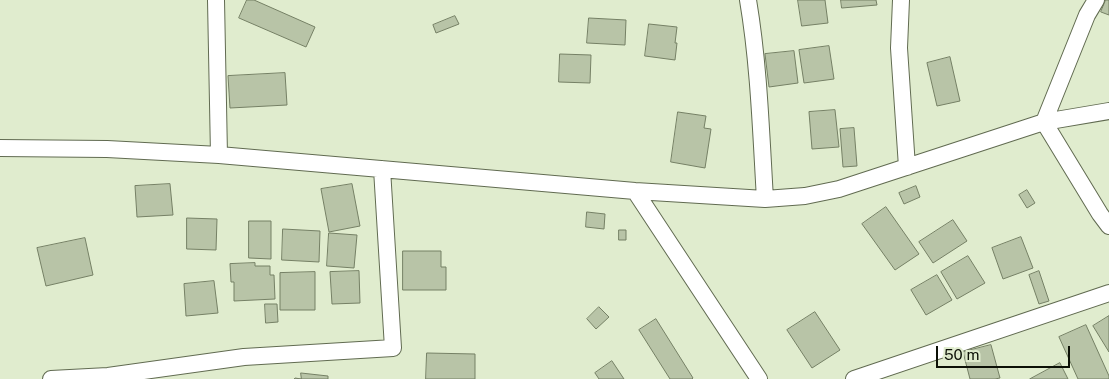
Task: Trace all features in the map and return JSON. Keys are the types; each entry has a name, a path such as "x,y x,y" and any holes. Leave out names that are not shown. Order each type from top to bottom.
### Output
{"street":[{"path":"216,0 219,155"},
{"path":"748,0 752,24 766,199"},
{"path":"901,0 899,48 907,166"},
{"path":"1044,122 1087,16 1096,0"},
{"path":"0,148 107,148 219,155 635,191 766,199 805,196 839,189 1044,122 1109,111"},
{"path":"1044,122 1109,226"},
{"path":"51,379 108,376 244,357 393,348 382,169"},
{"path":"635,191 759,379"},
{"path":"854,379 1109,293"}],"building":[{"path":"247,0 254,0 315,27 306,47 239,18"},
{"path":"798,0 825,0 828,23 802,26"},
{"path":"841,0 876,0 877,5 842,8"},
{"path":"1106,0 1109,0 1109,15 1101,12"},
{"path":"455,16 459,24 436,33 433,25"},
{"path":"589,18 626,20 625,45 587,43"},
{"path":"649,24 677,27 675,60 645,56"},
{"path":"829,46 834,79 804,83 799,50"},
{"path":"794,51 798,83 769,87 765,54"},
{"path":"560,54 591,55 590,83 559,82"},
{"path":"950,57 960,101 937,106 927,63"},
{"path":"285,73 287,105 230,108 228,76"},
{"path":"835,110 839,147 812,149 809,112"},
{"path":"678,112 706,116 704,128 711,129 705,168 671,162"},
{"path":"854,128 857,166 843,167 840,129"},
{"path":"170,184 173,215 137,217 135,186"},
{"path":"352,184 360,226 329,232 321,189"},
{"path":"916,186 920,197 904,204 899,193"},
{"path":"1027,190 1035,203 1027,208 1019,195"},
{"path":"886,207 919,254 895,270 862,224"},
{"path":"587,212 605,214 604,229 586,227"},
{"path":"187,218 217,219 216,250 187,249"},
{"path":"953,220 967,241 933,263 919,242"},
{"path":"249,221 271,221 271,259 249,258"},
{"path":"283,229 320,231 319,262 282,260"},
{"path":"619,230 626,230 626,240 619,240"},
{"path":"329,233 357,235 354,268 327,266"},
{"path":"1021,237 1033,268 1003,279 992,248"},
{"path":"85,238 93,275 46,286 37,248"},
{"path":"403,251 441,251 441,267 446,267 446,290 403,290"},
{"path":"968,256 985,283 957,299 941,272"},
{"path":"255,263 255,266 270,266 270,275 274,275 275,299 234,301 234,282 231,282 230,264"},
{"path":"359,271 360,303 332,304 330,272"},
{"path":"1039,271 1049,301 1039,304 1029,275"},
{"path":"315,272 315,310 280,310 280,273"},
{"path":"937,275 952,300 926,315 911,290"},
{"path":"214,281 218,313 186,316 184,284"},
{"path":"265,304 277,304 278,322 266,323"},
{"path":"599,307 609,317 596,329 587,319"},
{"path":"815,312 840,350 812,368 787,330"},
{"path":"1109,316 1109,352 1093,326"},
{"path":"656,319 692,379 670,379 639,330"},
{"path":"1086,325 1109,379 1078,379 1059,337"},
{"path":"991,345 1000,378 970,379 963,352"},
{"path":"427,353 475,354 475,379 426,379"},
{"path":"612,361 624,379 599,379 595,373"},
{"path":"1060,363 1068,379 1030,379"},
{"path":"301,373 328,376 328,379 301,379"}]}
